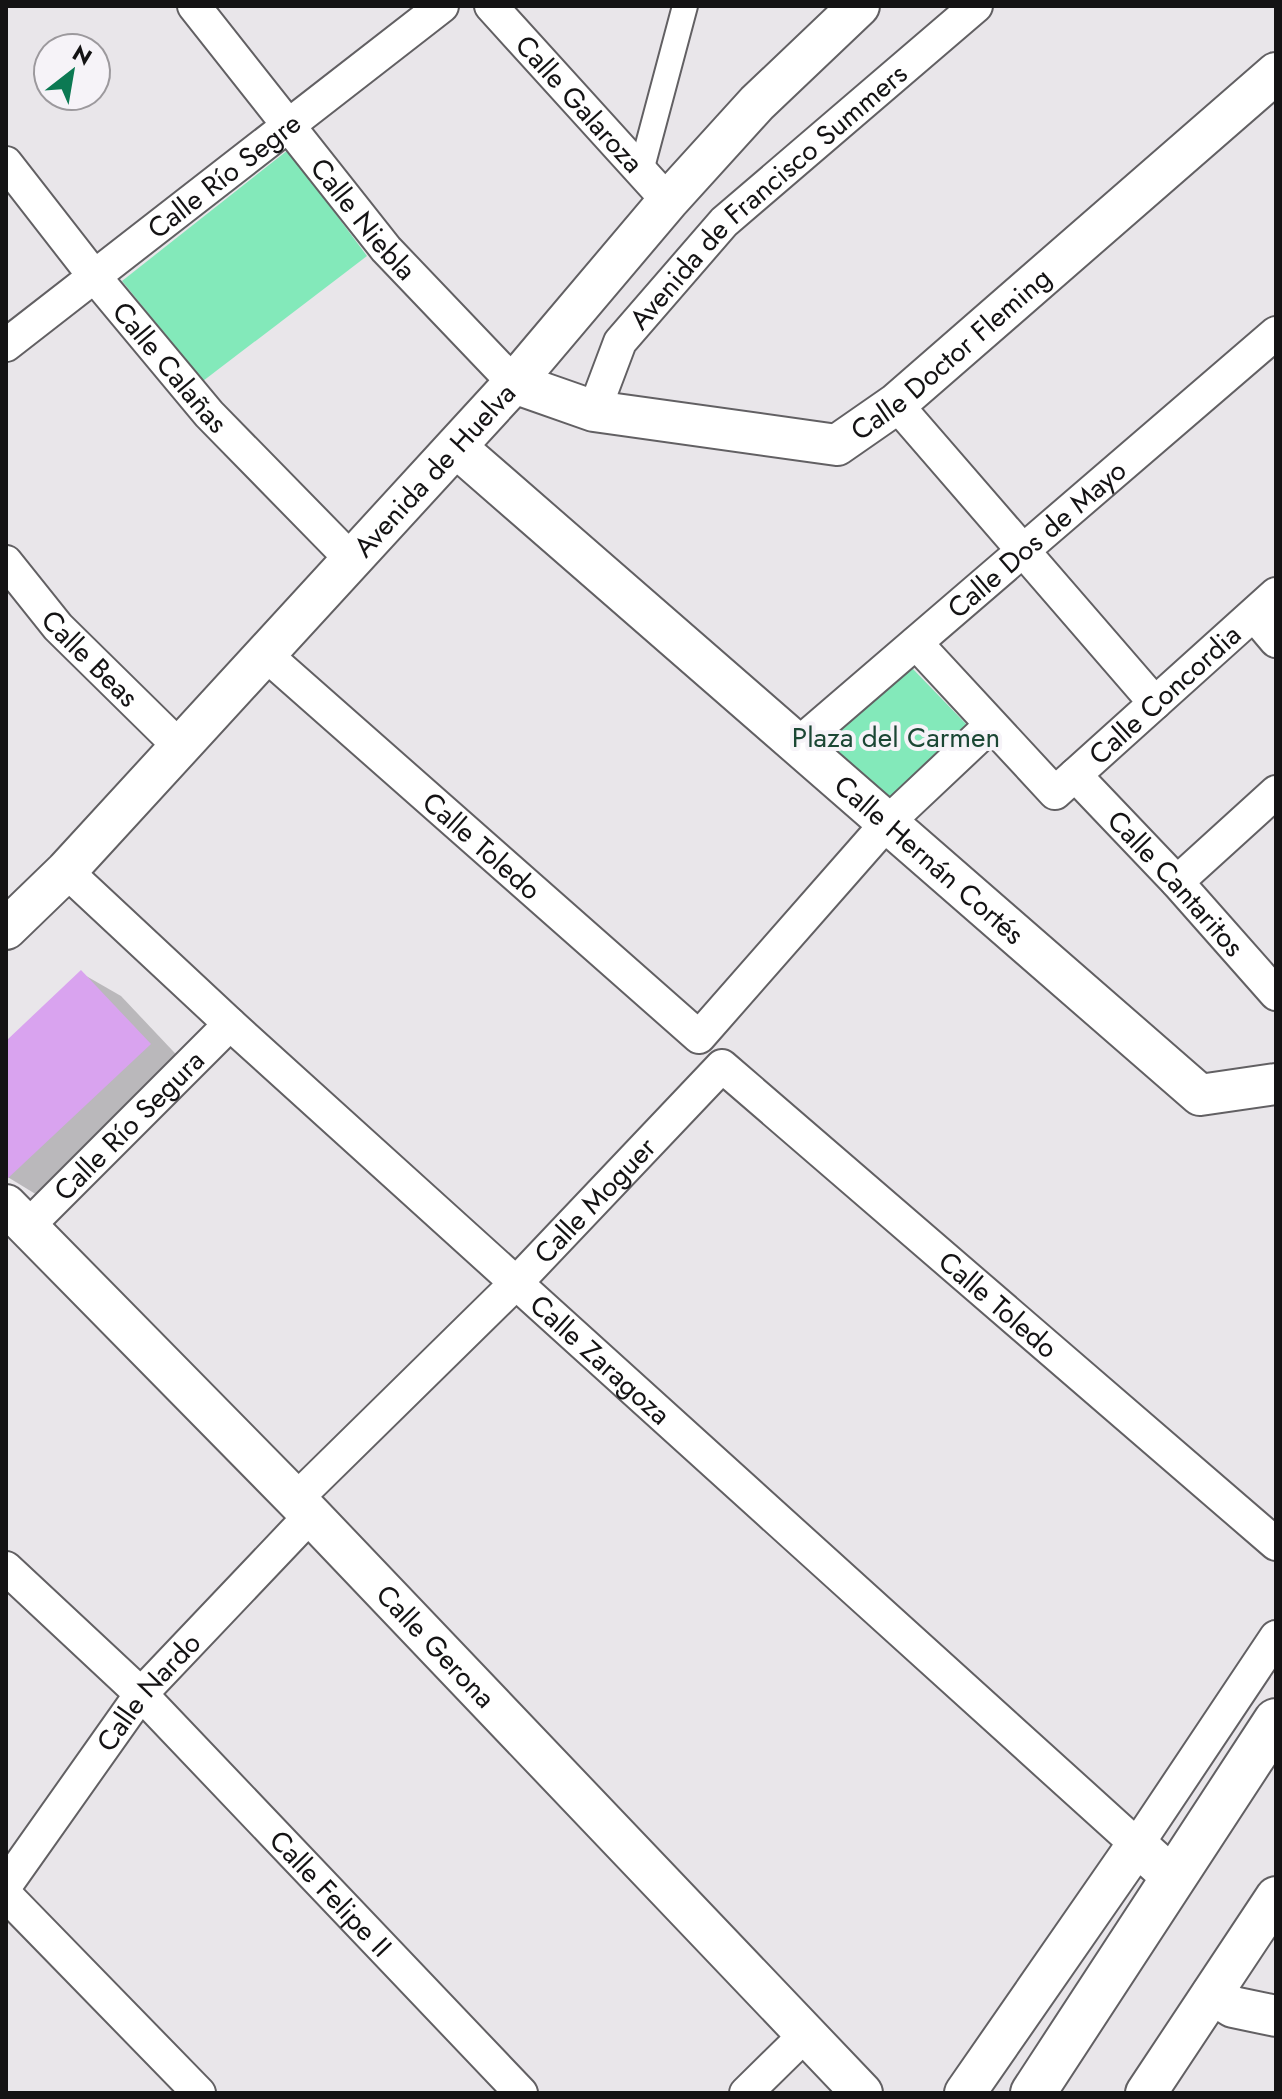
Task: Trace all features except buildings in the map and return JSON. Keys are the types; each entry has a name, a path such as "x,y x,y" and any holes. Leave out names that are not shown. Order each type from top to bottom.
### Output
{"highway":[{"path":"1033,2093 1276,1721"}],"street":[{"name":"Calle Niebla","path":"194,6 386,249 514,383"},
{"name":"Calle Río Segre","path":"6,345 442,6"},
{"name":"Calle Galaroza","path":"491,6 668,201"},
{"path":"641,171 685,6"},
{"name":"Avenida de Huelva","path":"6,929 66,871 456,447 668,201 757,103 859,6"},
{"name":"Avenida de Francisco Summers","path":"594,411 620,342 724,222 976,6"},
{"name":"Calle Doctor Fleming","path":"514,383 594,411 837,445 896,404 1276,73"},
{"name":"Calle Calañas","path":"6,163 94,276 209,414 351,559"},
{"name":"Calle Dos de Mayo","path":"797,745 1276,333"},
{"path":"896,404 1155,703"},
{"name":"Calle Hernán Cortés","path":"456,447 1200,1095 1276,1084"},
{"name":"Calle Beas","path":"6,562 58,627 180,747"},
{"path":"1265,605 1276,641"},
{"name":"Calle Concordia","path":"1065,784 1265,605"},
{"path":"916,643 991,725 1065,784"},
{"name":"Calle Toledo","path":"266,655 699,1037 887,823"},
{"path":"887,823 991,725"},
{"name":"Calle Cantaritos","path":"1065,784 1177,882 1276,994"},
{"path":"1177,882 1276,792"},
{"name":"Calle Zaragoza","path":"66,871 230,1024 1137,1845"},
{"name":"Calle Río Segura","path":"16,1216 230,1024"},
{"name":"Calle Toledo","path":"722,1066 1276,1544"},
{"name":"Calle Moguer","path":"303,1507 722,1066"},
{"name":"Calle Gerona","path":"16,1216 303,1507 862,2093"},
{"name":"Calle Nardo","path":"6,1885 141,1694 303,1507"},
{"name":"Calle Felipe II","path":"6,1568 141,1694 521,2093"},
{"path":"965,2093 1276,1637"},
{"path":"1137,1845 1173,1878"},
{"path":"6,1895 199,2093"},
{"path":"1146,2093 1276,1897"},
{"path":"1212,1994 1233,2007 1276,2016"},
{"path":"746,2093 805,2035"}],"green space":[{"path":"288,150 367,256 203,381 122,281"},
{"name":"Plaza del Carmen","path":"912,668 968,726 885,803 821,746"}]}
